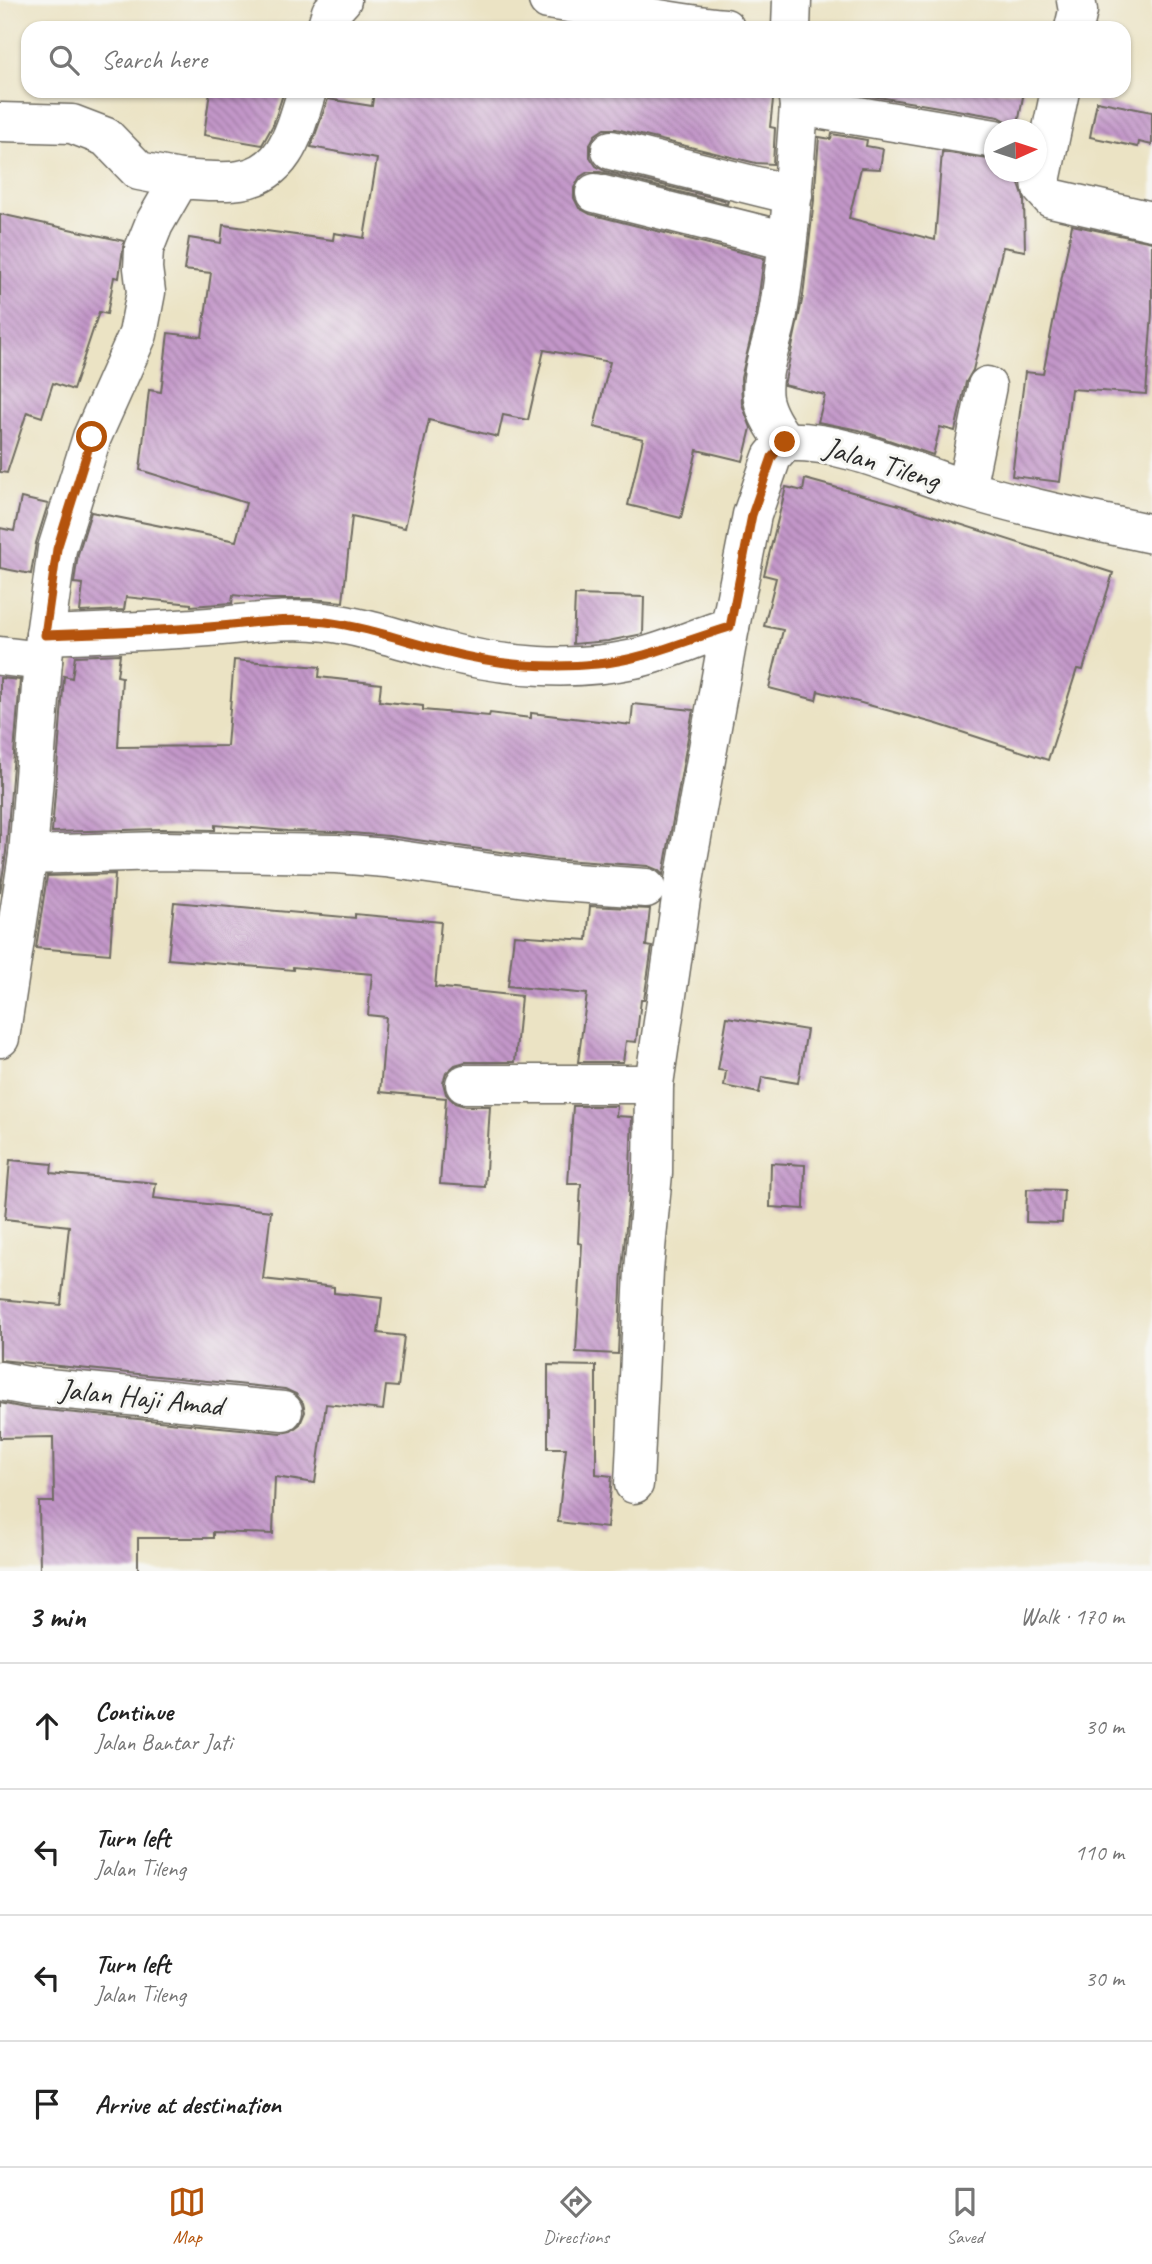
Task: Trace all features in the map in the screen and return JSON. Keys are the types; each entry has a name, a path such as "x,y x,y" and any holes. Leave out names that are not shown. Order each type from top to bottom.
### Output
{"street":[{"path":"328,21 331,12 342,0"},
{"path":"548,0 668,21"},
{"path":"791,21 792,0"},
{"path":"1076,0 1078,11 1076,21"},
{"path":"0,122 72,124 106,137 139,172 180,179 241,180 269,170 281,157 293,135 305,98"},
{"path":"785,442 771,422 763,398 764,373 777,320 793,195 798,98 984,137"},
{"path":"1047,131 1058,98"},
{"path":"611,150 793,195"},
{"path":"0,1038 4,989 29,855 44,648 57,549 92,437 138,334 146,292 144,249 154,224 180,179"},
{"path":"1041,182 1042,188 1051,198 1152,221"},
{"path":"595,193 787,241"},
{"path":"966,489 987,386"},
{"name":"Jalan Tileng","path":"634,1484 644,1270 653,1173 654,1084 682,892 730,627 752,515 772,457 785,442 818,443 854,451 1031,508 1152,534"},
{"path":"0,656 143,632 288,620 326,622 447,652 500,662 553,666 636,659 730,627"},
{"path":"29,855 162,851 336,854 410,861 547,881 646,888"},
{"path":"465,1084 654,1084"},
{"name":"Jalan Haji Amad","path":"0,1381 27,1386 283,1411"}],"building":[{"path":"209,98 282,98 273,125 262,145 204,135"},
{"path":"373,98 773,98 770,127 775,128 773,164 756,163 616,129 604,129 595,135 590,144 590,157 596,166 605,171 728,201 727,204 600,172 588,172 580,177 574,188 574,198 579,208 590,214 764,258 756,316 741,378 742,404 751,428 743,461 697,450 681,518 628,505 643,439 594,427 610,362 544,350 528,420 503,415 498,437 429,420 405,528 352,516 343,602 233,595 232,603 191,606 126,597 124,610 80,612 83,584 74,583 78,554 91,512 236,541 246,503 140,470 149,390 161,392 168,333 202,337 211,273 184,270 189,238 221,243 223,225 333,240 334,233 364,238 377,159 311,147 328,99 372,106"},
{"path":"884,98 1023,98 1019,119 1003,119"},
{"path":"1097,101 1152,112 1152,145 1139,142 1138,147 1090,137"},
{"path":"832,134 867,140 866,146 883,149 880,169 861,168 849,218 935,240 942,152 984,158 984,182 1019,182 1024,199 1025,251 1003,247 955,431 940,427 933,455 859,430 818,422 825,395 784,385 803,296 819,137 831,139"},
{"path":"0,214 124,241 119,278 114,277 107,314 99,312 73,390 53,383 42,417 27,412 7,473 0,472"},
{"path":"1072,225 1152,242 1152,313 1146,394 1071,389 1060,482 1012,476 1025,372 1043,374"},
{"path":"805,479 903,506 1113,573 1083,670 1077,669 1048,760 937,724 818,691 816,700 769,688 783,630 764,626 776,578 764,575 786,487 803,491"},
{"path":"21,498 48,504 36,543 31,574 0,568 0,528 14,531"},
{"path":"575,595 644,597 643,634 573,644"},
{"path":"120,654 117,676 122,677 118,747 227,746 234,660 320,667 319,677 381,684 379,701 423,706 423,710 531,718 531,713 631,725 633,704 693,710 663,875 648,866 549,859 389,836 338,832 215,825 215,830 52,832 64,676 72,678 75,656"},
{"path":"0,678 20,680 6,852 0,893"},
{"path":"115,874 110,954 36,948 47,876"},
{"path":"174,902 355,918 355,914 441,922 435,987 521,996 515,1062 465,1062 455,1065 446,1073 443,1083 446,1094 455,1103 465,1106 490,1106 485,1187 440,1184 446,1098 380,1092 386,1017 368,1015 372,974 168,959"},
{"path":"590,906 650,909 646,946 652,947 644,1000 641,1000 636,1042 626,1041 623,1062 578,1062 587,994 508,986 514,935 587,940"},
{"path":"727,1017 807,1030 798,1083 762,1077 759,1093 724,1086 726,1071 718,1070"},
{"path":"573,1106 617,1106 616,1116 632,1117 618,1354 576,1352 582,1244 578,1243 581,1184 568,1184"},
{"path":"10,1160 52,1164 51,1173 156,1183 154,1198 271,1211 263,1279 334,1287 334,1293 382,1298 378,1333 404,1336 398,1387 386,1386 383,1410 326,1404 315,1483 275,1477 273,1534 213,1532 213,1538 138,1538 138,1571 40,1571 39,1502 54,1502 53,1437 0,1438 0,1403 25,1408 281,1433 291,1431 300,1424 305,1412 303,1403 296,1394 285,1389 0,1360 0,1299 61,1305 69,1226 5,1219"},
{"path":"771,1163 805,1165 804,1209 770,1207"},
{"path":"1027,1189 1064,1190 1062,1223 1026,1222"},
{"path":"548,1365 596,1366 596,1474 612,1476 607,1528 558,1522 566,1448 548,1448"}],"route":[{"path":"92,437 57,549 45,635 143,632 288,620 326,622 447,652 500,662 553,666 636,659 730,627 752,515 772,457 785,442"}]}
